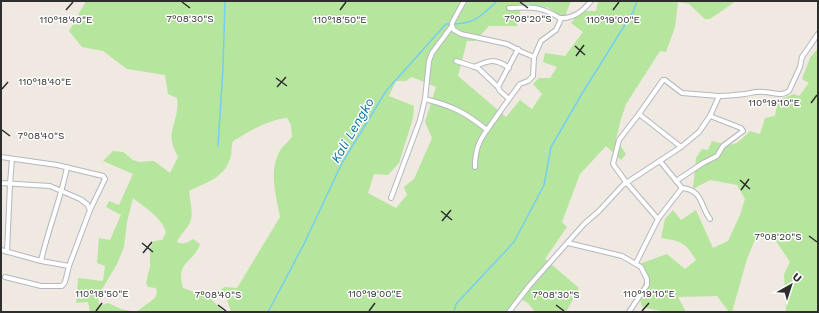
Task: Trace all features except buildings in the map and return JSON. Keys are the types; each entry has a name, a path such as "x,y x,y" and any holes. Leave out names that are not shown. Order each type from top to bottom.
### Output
{"street":[{"path":"390,198 420,120 425,99 429,61 432,53 452,25 464,1"},
{"path":"510,8 526,6 536,8 545,10 561,19 569,18 576,14 591,1"},
{"path":"475,167 477,147 487,130 520,84 528,81 533,76 534,57 541,41 556,30 561,19"},
{"path":"452,25 454,30 461,34 500,42 534,57"},
{"path":"658,219 626,182 613,165 613,161 620,139 664,80 682,93 719,96 746,94 752,92 786,94 794,83 802,57 818,34"},
{"path":"498,87 518,49"},
{"path":"474,67 492,60 509,68"},
{"path":"456,61 474,67 498,87 500,91 509,99"},
{"path":"509,312 529,286 587,220 599,211 626,182 681,147 699,132 710,116 719,96"},
{"path":"425,99 460,110 487,130"},
{"path":"639,114 681,147"},
{"path":"676,181 703,163 717,156 724,146 743,131 741,128 710,116"},
{"path":"1,157 67,167 105,179 90,210 65,282 60,287 41,286 5,277"},
{"path":"7,252 12,159"},
{"path":"660,161 682,188 690,190 696,194 701,200 710,219"},
{"path":"41,261 46,237 67,167"},
{"path":"1,183 42,185 84,201 90,207 90,210"},
{"path":"636,263 658,219 682,188"},
{"path":"568,243 590,250 622,256 636,263 645,274 647,285 629,312"},
{"path":"1,250 41,261 70,266"}],"green space":[{"path":"86,1 571,1 564,18 547,7 544,8 522,3 517,26 489,26 475,41 467,41 458,76 506,117 520,100 532,109 542,94 533,84 539,78 550,78 557,67 543,62 545,53 565,56 583,32 571,23 581,11 596,11 598,1 736,1 710,19 705,19 689,4 678,2 675,27 666,52 660,51 626,104 616,139 626,154 621,160 606,146 580,174 562,222 567,227 545,259 579,288 566,312 535,312 528,303 519,298 510,312 231,312 227,300 221,290 224,287 237,288 280,217 275,191 274,174 277,157 281,149 292,137 291,125 287,118 273,121 252,130 233,141 231,156 220,174 209,182 189,191 192,209 191,218 188,226 177,242 185,243 193,239 200,244 194,255 186,263 181,272 183,288 209,297 224,312 136,312 90,312 88,302 76,303 78,278 103,281 105,266 97,263 99,238 110,240 121,215 106,207 109,201 119,205 133,174 103,161 113,151 123,152 133,160 139,162 154,161 170,173 178,157 171,137 178,104 177,98 168,94 165,75 127,69 103,51 82,47 69,31","holes":["412,77 436,87 425,122 432,138 414,179 404,187 407,195 396,208 368,193 374,174 388,175 399,163 413,118 414,106 389,96 396,81 406,81","133,198 157,218 166,233 162,240 154,241 150,248 150,266 146,283 148,287 156,288 157,292 155,298 136,312 121,309 108,303 99,306 98,296 117,264 124,247 127,222"]},
{"path":"818,48 818,312 786,312 784,274 790,262 772,235 763,232 754,242 747,259 732,312 729,312 717,296 678,297 686,312 666,312 642,307 639,295 645,280 639,264 667,254 685,269 696,260 689,249 682,243 661,238 665,219 673,210 681,220 696,210 713,248 728,241 740,215 745,199 737,185 710,180 693,189 696,158 702,149 708,150 712,141 729,145 736,143 750,131 760,134 765,118 775,116 778,100 794,94 799,96 809,83 802,79 810,58"}],"waterway":[{"path":"218,146 223,68 225,1"},
{"name":"Kali Lengko","path":"268,312 304,244 342,163 386,91 446,24 455,24 474,20 497,1"},
{"path":"454,312 456,304 514,242 544,185 551,147 583,92 633,12 637,1"}]}
